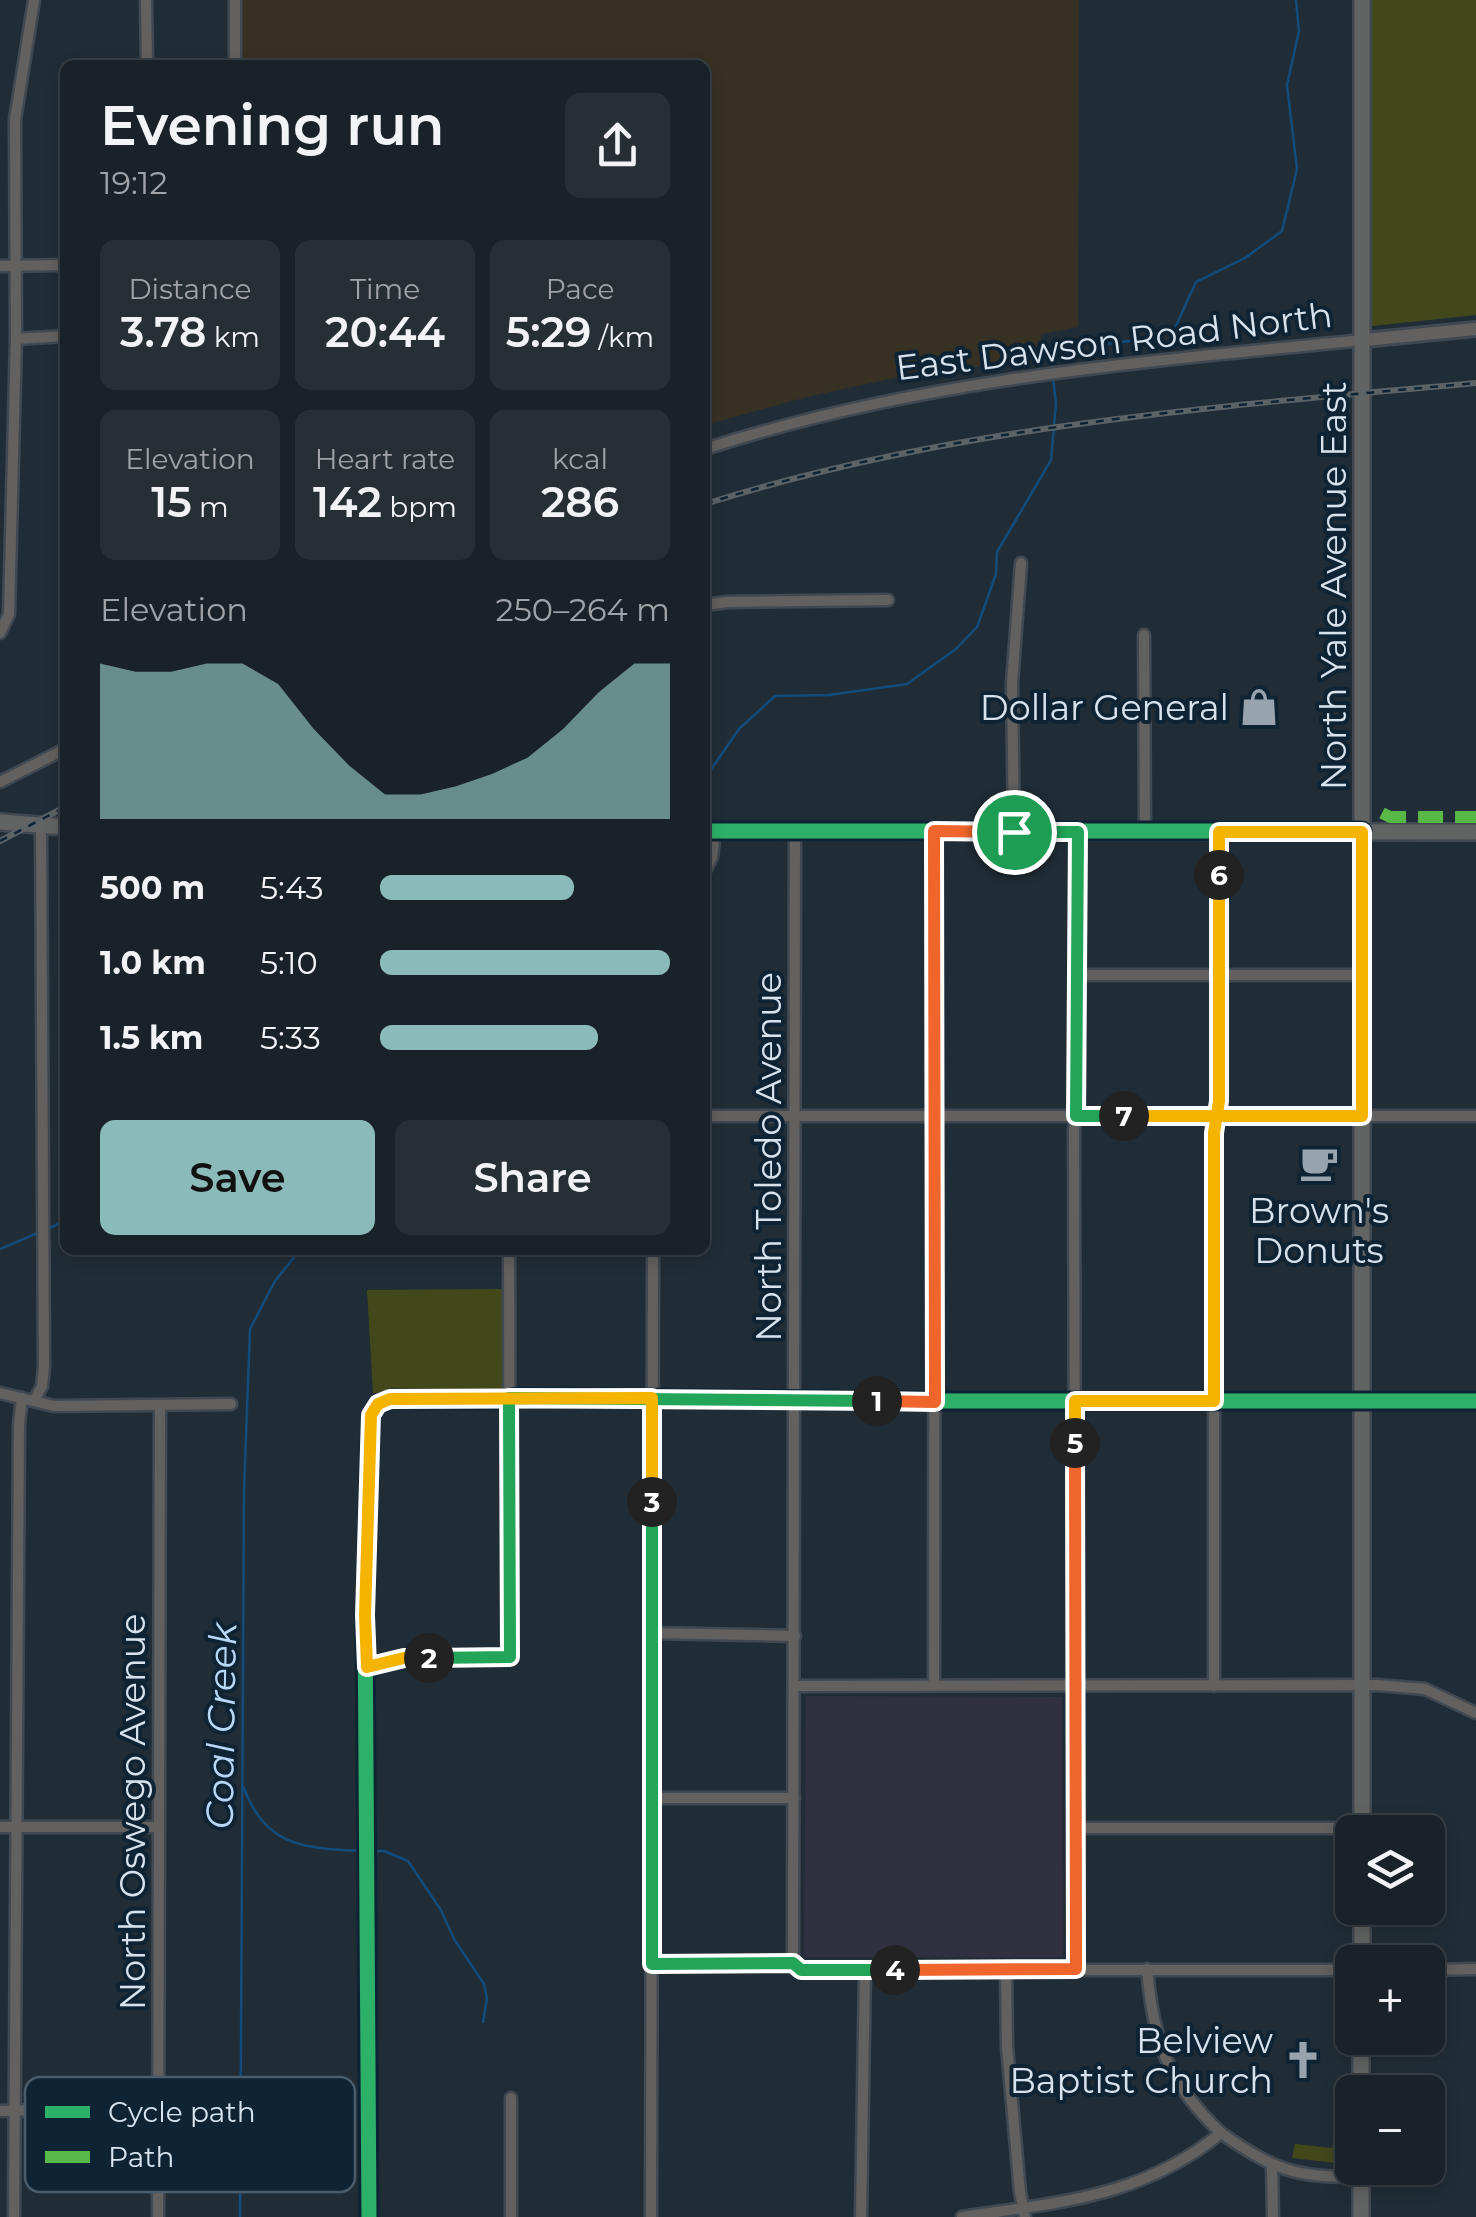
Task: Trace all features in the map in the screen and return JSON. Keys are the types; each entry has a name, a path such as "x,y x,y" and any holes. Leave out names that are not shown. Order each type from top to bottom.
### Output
{"main road":[{"name":"North Yale Avenue East","path":"1362,0 1362,1815"},
{"path":"0,826 60,827"},
{"path":"710,831 1476,832"},
{"path":"1361,2185 1361,2217"}],"street":[{"path":"0,633 9,614 16,338 14,120 34,0"},
{"path":"146,0 147,60"},
{"path":"234,0 235,60"},
{"path":"0,266 60,265"},
{"name":"East Dawson Road North","path":"710,448 862,405 1062,370 1476,328"},
{"path":"16,338 60,336"},
{"path":"1014,832 1012,683 1021,563"},
{"path":"710,604 888,600"},
{"path":"1144,634 1145,833"},
{"path":"0,782 60,752"},
{"path":"14,2217 19,1424 28,1400 44,1379 34,827"},
{"name":"North Toledo Avenue","path":"793,1963 795,831"},
{"path":"934,831 934,1685"},
{"path":"1076,1969 1078,832"},
{"path":"1214,1686 1219,832"},
{"path":"1079,975 1362,975"},
{"path":"710,1116 1476,1116"},
{"path":"367,1667 404,1658 510,1657 510,1255"},
{"path":"651,2217 652,1255"},
{"path":"0,1394 54,1406 230,1404"},
{"path":"369,2217 365,1615 371,1415 378,1404 390,1399 509,1398 1476,1401"},
{"name":"North Oswego Avenue","path":"160,1406 160,2077"},
{"path":"652,1633 795,1636"},
{"path":"795,1686 1362,1685 1425,1689 1476,1713"},
{"path":"651,1798 794,1798"},
{"path":"0,1827 159,1826"},
{"path":"1076,1828 1335,1830"},
{"path":"652,1964 793,1963 801,1970 1335,1970"},
{"path":"1147,1969 1154,2024 1169,2070 1198,2111 1221,2133 1272,2166 1296,2173 1335,2172"},
{"path":"861,2217 865,1970"},
{"path":"1006,1970 1007,2047 1024,2212"},
{"path":"1445,1970 1476,1970"},
{"path":"511,2098 511,2217"},
{"path":"0,2111 25,2111"},
{"path":"962,2217 1024,2212 1130,2186 1170,2168 1221,2133"},
{"path":"1272,2166 1272,2217"},
{"name":"North Oswego Avenue","path":"158,2192 158,2217"}],"shaded area":[{"path":"239,0 1079,0 1078,327 1041,334 1040,361 926,371 710,424 710,60 239,60"},
{"path":"806,1696 1062,1697 1063,1957 804,1957"}],"green space":[{"path":"1369,0 1476,0 1476,315 1372,326"},
{"path":"504,1289 502,1392 373,1393 367,1290"},
{"path":"1335,2130 1335,2163 1292,2158 1295,2144 1332,2148"}],"waterway":[{"name":"Coal Creek","path":"1053,371 1053,351 1082,342 1137,340 1175,328 1196,282 1245,258 1282,231 1297,169 1287,85 1299,31 1296,0"},
{"name":"Coal Creek","path":"710,771 739,729 775,696 829,695 907,684 956,649 977,627 996,574 997,552 1051,460 1056,403 1053,379"},
{"name":"Coal Creek","path":"47,1229 60,1223"},
{"name":"Coal Creek","path":"0,1249 40,1232"},
{"name":"Coal Creek","path":"241,2077 244,1490 250,1329 275,1281 296,1255"},
{"path":"244,1788 253,1808 276,1834 306,1846 363,1851"},
{"path":"371,1851 384,1851 408,1861 441,1910 454,1939 484,1984 487,1998 483,2022"},
{"name":"Coal Creek","path":"240,2192 240,2217"}],"railway":[{"path":"710,503 799,477 990,437 1184,411 1476,383"},
{"path":"0,841 60,810"}],"marked path":[{"path":"1382,813 1390,817 1476,817"}],"cycle path":[{"path":"710,831 1362,831"},
{"path":"369,2217 365,1615 371,1415 378,1404 391,1399 519,1397 1476,1401"}],"place":[{"name":"Dollar General","path":"1259,707"},
{"name":"Brown's Donuts","path":"1319,1163"},
{"name":"Belview Baptist Church","path":"1303,2060"}],"route":[{"path":"1014,832 934,831 935,1402 519,1397 509,1398 508,1410 510,1657 404,1658 367,1667 371,1415 378,1404 390,1399 519,1397 652,1398 652,1964 793,1963 801,1970 1076,1969 1075,1401 1214,1401 1214,1133 1217,1116 1219,1101 1219,832 1362,832 1362,1116 1235,1116 1217,1116 1076,1116 1078,832 1014,832"}]}
